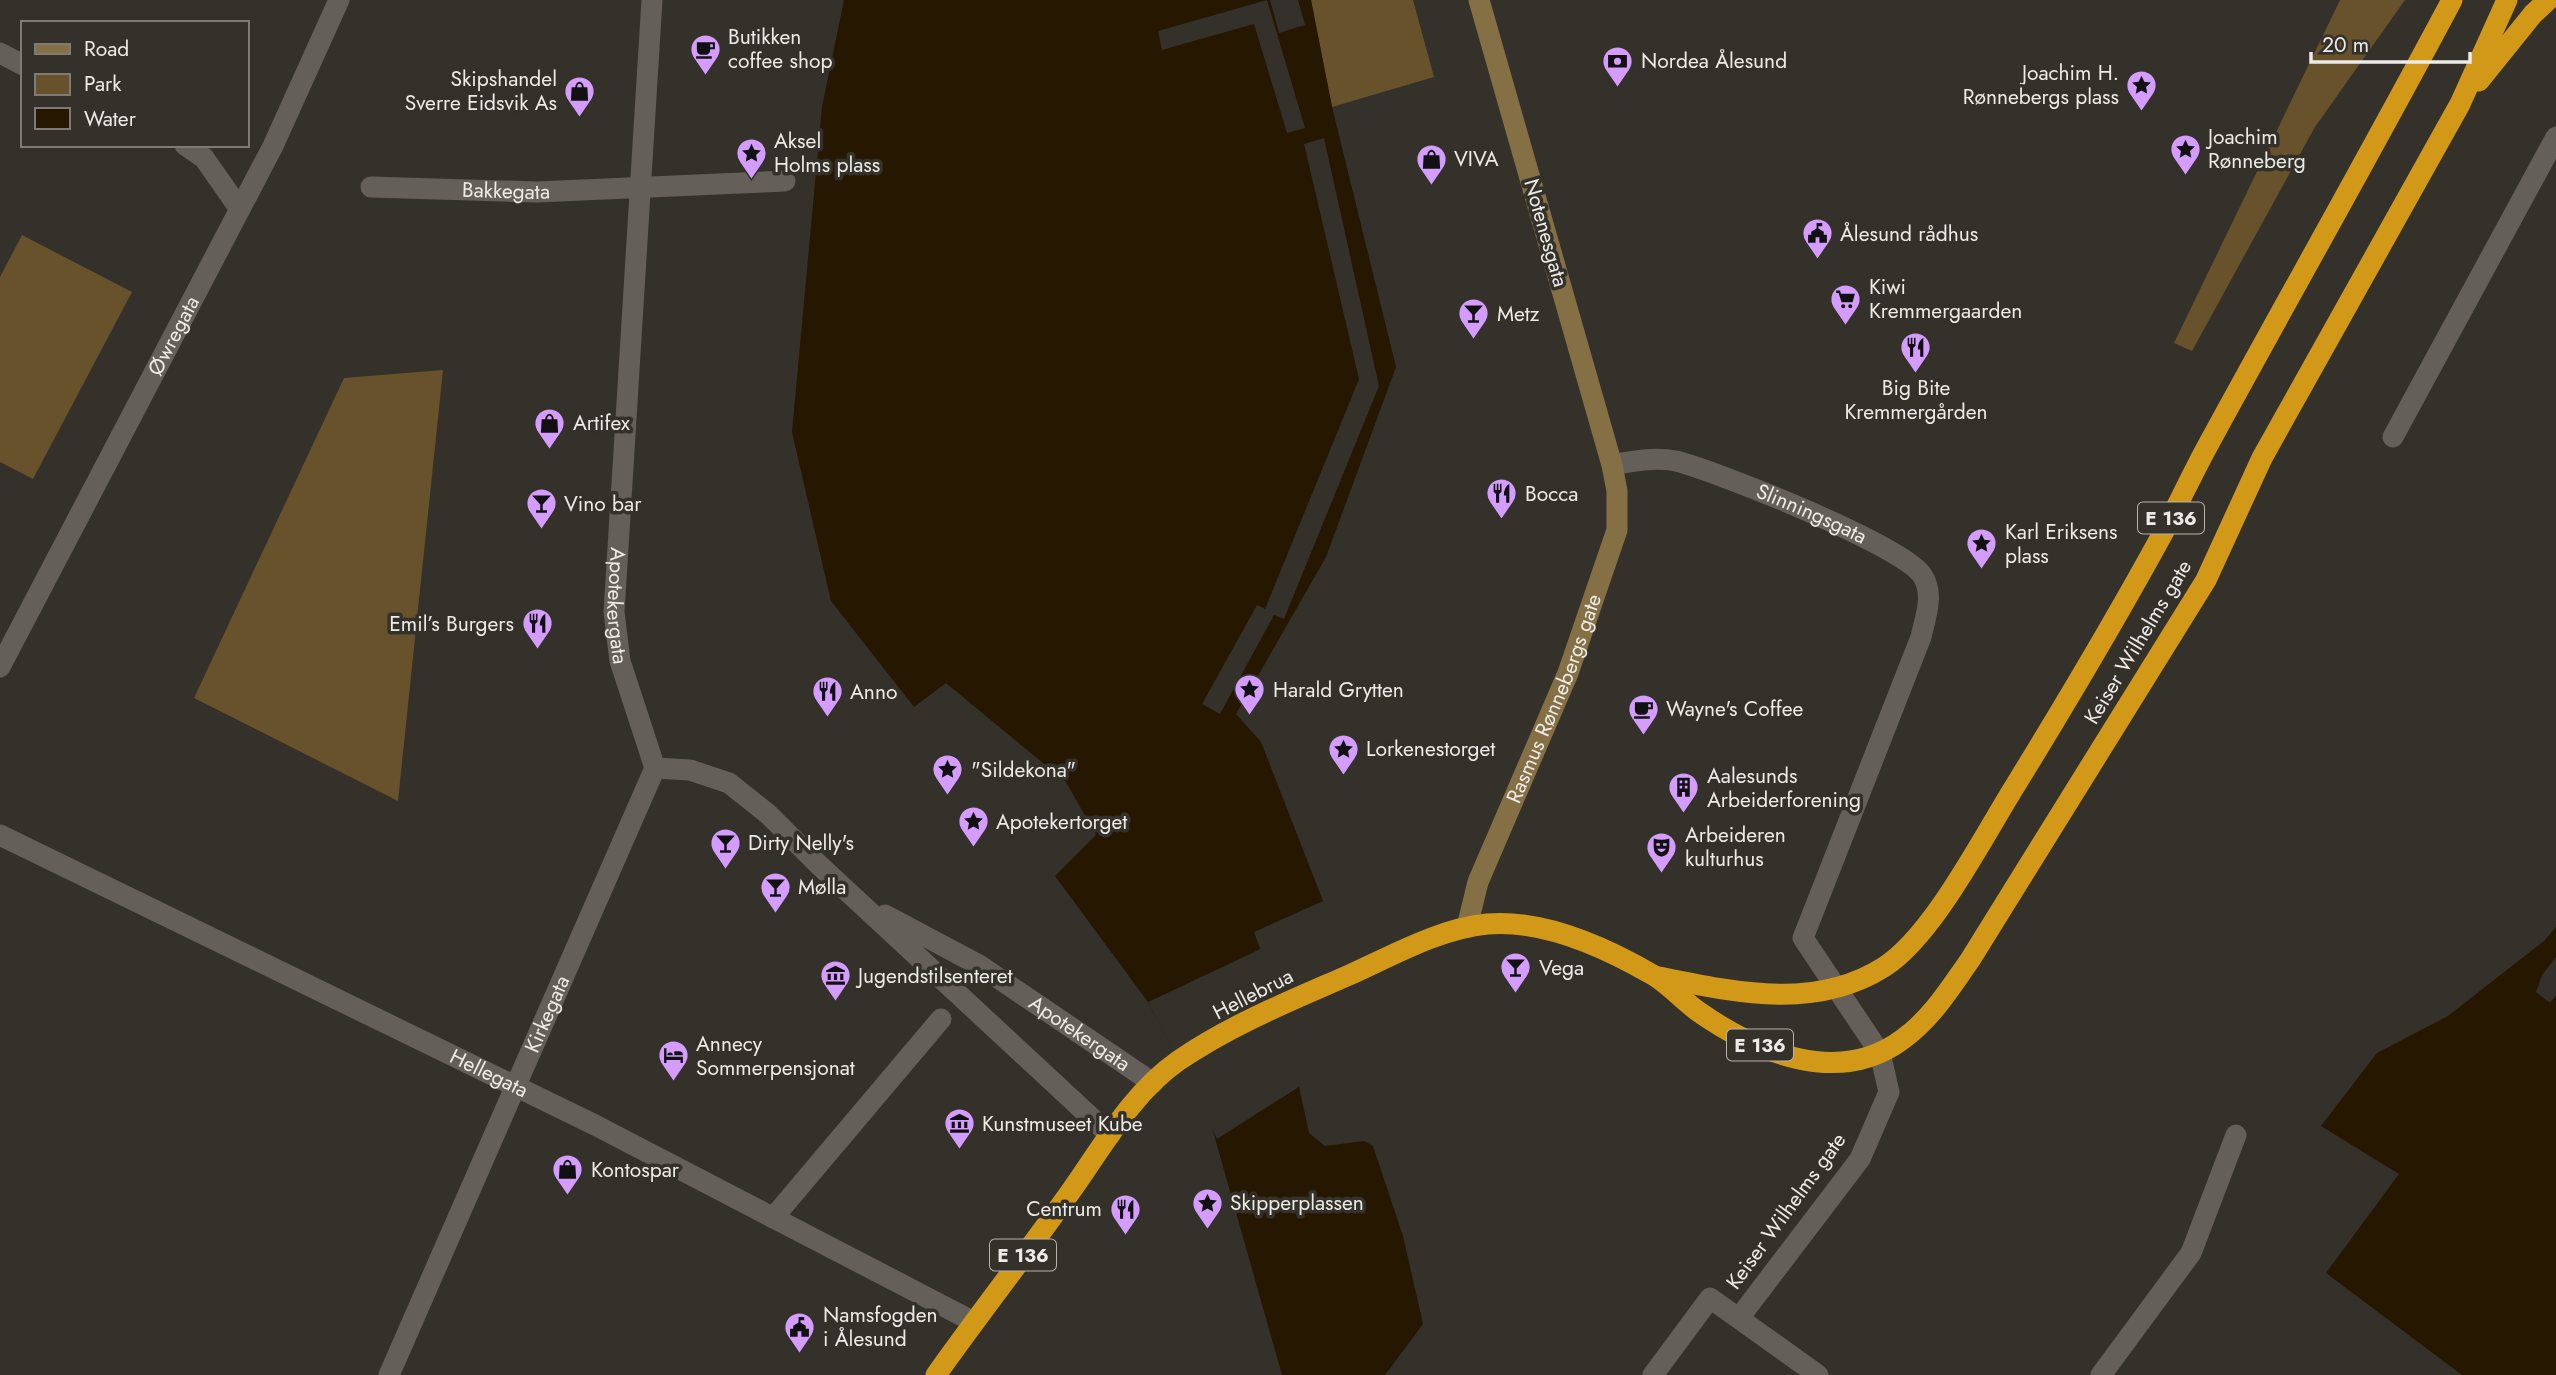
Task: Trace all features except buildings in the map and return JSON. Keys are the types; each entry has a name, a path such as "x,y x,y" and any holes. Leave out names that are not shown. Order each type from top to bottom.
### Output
{"highway":[{"name":"Keiser Wilhelms gate","path":"1656,976 1716,988 1789,997 1835,989 1884,967 1927,923 2056,720 2164,531 2210,440 2452,0"},
{"name":"Keiser Wilhelms gate","path":"1656,976 1700,1013 1751,1042 1817,1064 1853,1063 1880,1053 1904,1039 1931,1015 1970,960 2206,580 2262,458 2460,104 2507,0"},
{"name":"E 136","path":"2460,104 2533,14 2548,0"},
{"name":"E 136","path":"1467,927 1516,924 1548,930 1580,940 1656,976"},
{"name":"Hellebrua","path":"1153,1083 1178,1061 1264,1013 1429,940 1467,927"},
{"name":"E 136","path":"936,1375 1110,1135 1153,1083"}],"street":[{"name":"Øwregata","path":"0,667 273,146 339,0"},
{"name":"Apotekergata","path":"652,0 614,612 620,661 654,768 690,770 729,783 768,814 1110,1135"},
{"name":"Notenesgata","path":"1479,0 1612,465"},
{"path":"0,53 21,64"},
{"path":"2393,437 2556,137"},
{"path":"188,147 204,158 239,208"},
{"path":"639,187 785,181"},
{"name":"Bakkegata","path":"371,187 537,191 639,187"},
{"name":"Slinningsgata","path":"1612,465 1647,459 1675,461 1756,489 1853,533 1912,565 1922,575 1929,597 1914,654 1803,938 1835,989"},
{"name":"Rasmus Rønnebergs gate","path":"1467,927 1478,882 1568,673 1616,530 1617,491 1612,465"},
{"name":"Kirkegata","path":"389,1375 654,768"},
{"name":"Hellegata","path":"0,835 514,1087 974,1322"},
{"name":"Apotekergata","path":"858,900 979,965 1153,1083"},
{"name":"Keiser Wilhelms gate","path":"1739,1318 1860,1159 1889,1092 1880,1053 1835,989"},
{"path":"773,1218 941,1019"},
{"path":"2101,1375 2191,1253 2236,1136"},
{"name":"Keiser Wilhelms gate","path":"1653,1375 1710,1298 1818,1375"}],"green space":[{"path":"1311,0 1413,0 1434,77 1332,107"},
{"path":"2340,0 2405,0 2315,127 2192,351 2174,343"},
{"path":"22,235 132,292 33,479 0,462 0,277"},
{"path":"443,370 398,801 194,698 344,378"}],"water":[{"path":"844,0 1311,0 1332,107 1396,367 1326,557 1236,714 1261,742 1323,901 1254,932 1260,949 1238,961 1299,1087 1309,1133 1325,1146 1364,1141 1373,1146 1403,1236 1423,1324 1385,1375 1282,1375 1211,1124 1148,1002 1055,876 1096,835 1066,782 946,683 914,707 831,601 792,432 822,107"},
{"path":"2556,927 2556,1375 2462,1375 2326,1273 2399,1174 2321,1126 2377,1053 2448,1016 2544,941"}],"pier":[{"path":"1267,0 1305,128 1287,133 1254,24 1162,50 1158,31"},
{"path":"1270,0 1298,0 1305,25 1279,33"},
{"path":"1324,138 1379,386 1284,619 1274,615 1220,714 1202,704 1257,605 1265,609 1359,379 1304,144"},
{"path":"1263,948 1262,952 1242,962 1302,1085 1217,1139 1148,1002"},
{"path":"2556,957 2556,995 2550,1003 2536,992 2542,975"}],"place":[{"name":"Butikken coffee shop","path":"705,76"},
{"name":"Nordea Ålesund","path":"1618,88"},
{"name":"Joachim H. Rønnebergs plass","path":"2142,112"},
{"name":"Skipshandel Sverre Eidsvik As","path":"580,118"},
{"name":"Joachim Rønneberg","path":"2185,176"},
{"name":"Aksel Holms plass","path":"751,180"},
{"name":"VIVA","path":"1431,186"},
{"name":"Ålesund rådhus","path":"1817,261"},
{"name":"Kiwi Kremmergaarden","path":"1846,326"},
{"name":"Metz","path":"1474,341"},
{"name":"Big Bite Kremmergården","path":"1916,375"},
{"name":"Artifex","path":"550,450"},
{"name":"Bocca","path":"1502,521"},
{"name":"Vino bar","path":"541,531"},
{"name":"Karl Eriksens plass","path":"1982,571"},
{"name":"Emil’s Burgers","path":"537,651"},
{"name":"Harald Grytten","path":"1250,717"},
{"name":"Anno","path":"827,719"},
{"name":"Wayne's Coffee","path":"1643,736"},
{"name":"Lorkenestorget","path":"1343,776"},
{"name":"\"Sildekona\"","path":"948,797"},
{"name":"Aalesunds Arbeiderforening","path":"1684,815"},
{"name":"Apotekertorget","path":"973,849"},
{"name":"Dirty Nelly's","path":"725,870"},
{"name":"Arbeideren kulturhus","path":"1662,874"},
{"name":"Mølla","path":"775,914"},
{"name":"Vega","path":"1516,995"},
{"name":"Jugendstilsenteret","path":"835,1003"},
{"name":"Annecy Sommerpensjonat","path":"673,1083"},
{"name":"Kunstmuseet Kube","path":"959,1151"},
{"name":"Kontospar","path":"568,1197"},
{"name":"Skipperplassen","path":"1207,1230"},
{"name":"Centrum","path":"1125,1236"},
{"name":"Namsfogden i Ålesund","path":"800,1354"}]}
